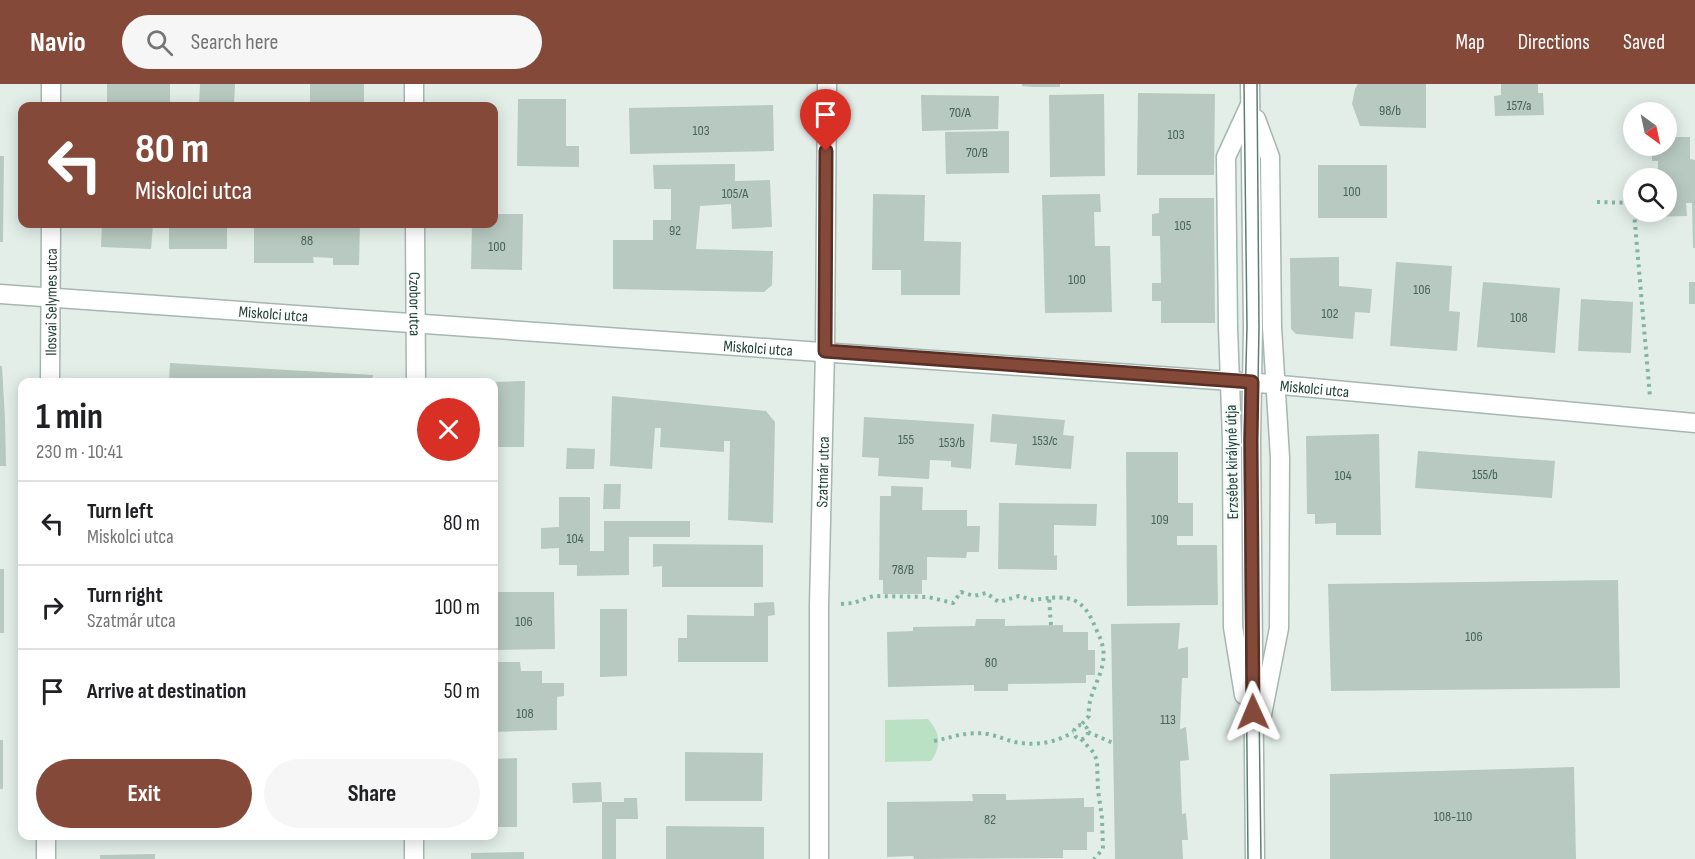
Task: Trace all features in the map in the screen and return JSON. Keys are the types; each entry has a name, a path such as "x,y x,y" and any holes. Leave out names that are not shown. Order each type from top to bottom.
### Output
{"street":[{"path":"51,84 51,102"},
{"path":"414,84 414,102"},
{"name":"Szatmár utca","path":"819,859 819,606 825,351 827,84"},
{"name":"Erzsébet királyné útja","path":"1250,84 1255,859"},
{"name":"Erzsébet királyné útja","path":"1251,103 1226,157 1233,627 1254,754"},
{"name":"Erzsébet királyné útja","path":"1251,103 1270,157 1272,327 1280,458 1280,628 1254,754"},
{"name":"Ilosvai Selymes utca","path":"50,378 51,228"},
{"name":"Czobor utca","path":"415,228 416,378"},
{"name":"Miskolci utca","path":"0,294 1230,380 1695,423"},
{"path":"46,840 46,859"},
{"path":"414,840 414,859"}],"path":[{"path":"1597,202 1623,203"},
{"path":"1635,222 1652,418"},
{"path":"819,606 853,603 873,596 928,597 952,603 961,592 974,596 986,593 999,602 1019,596 1033,600 1063,597 1078,602 1090,613 1104,646 1103,663 1090,696 1089,716 1082,725 1075,728 1065,738 1032,744 1014,742 990,734 958,734 934,741"},
{"path":"1049,598 1051,625"},
{"path":"1082,725 1088,732 1113,743"},
{"path":"1073,732 1095,753 1097,761 1103,849 1094,859"},
{"path":"1081,739 1087,736 1088,732"}],"green space":[{"path":"928,719 938,739 937,750 931,761 885,762 885,720"}],"building":[{"path":"107,84 170,84 170,102 107,102"},
{"path":"200,84 235,84 234,102 199,102"},
{"path":"310,84 364,84 364,102 310,102"},
{"path":"1022,84 1060,84 1060,87 1033,87 1022,86"},
{"path":"1358,84 1426,84 1426,128 1360,126 1352,104"},
{"path":"1501,84 1538,84 1538,93 1543,93 1544,115 1495,116 1494,96 1501,95"},
{"path":"1138,93 1215,94 1214,175 1137,175"},
{"path":"1104,94 1105,176 1050,177 1049,95"},
{"path":"921,95 999,96 998,129 922,131"},
{"path":"518,99 566,99 566,146 579,146 579,167 517,166"},
{"path":"773,105 774,151 630,154 629,108"},
{"path":"1009,131 1009,173 946,174 945,132"},
{"path":"1677,137 1690,137 1690,159 1695,160 1695,248 1693,248 1692,203 1686,203 1687,216 1677,216 1677,168 1658,168 1658,161 1652,161 1652,156 1677,156"},
{"path":"0,156 4,156 3,242 0,242"},
{"path":"735,164 735,181 770,180 772,227 732,229 731,204 700,206 696,249 773,251 772,285 764,292 613,289 613,240 653,240 653,220 671,220 671,189 654,189 653,165"},
{"path":"1318,165 1387,165 1387,218 1318,218"},
{"path":"873,194 925,195 924,241 961,242 960,295 901,295 901,270 872,270"},
{"path":"1100,194 1101,212 1094,212 1095,246 1110,246 1112,312 1045,313 1042,195"},
{"path":"1159,198 1214,198 1215,323 1161,323 1161,301 1152,301 1152,283 1161,283 1160,236 1152,236 1152,214 1159,213"},
{"path":"498,214 523,214 522,270 471,269 472,228 498,228"},
{"path":"102,228 153,228 151,249 101,247"},
{"path":"169,228 227,228 227,249 169,249"},
{"path":"254,228 360,228 359,265 333,265 333,258 313,257 314,263 254,263"},
{"path":"1339,257 1339,286 1372,289 1370,313 1355,312 1353,339 1296,334 1291,329 1290,258"},
{"path":"1396,262 1452,266 1449,311 1460,312 1457,351 1390,346"},
{"path":"1483,282 1560,288 1555,353 1477,347"},
{"path":"1689,282 1695,282 1695,304 1689,304"},
{"path":"1581,299 1633,302 1631,353 1578,351"},
{"path":"170,363 373,375 373,378 169,378"},
{"path":"0,366 2,366 6,466 0,466"},
{"path":"525,381 524,447 498,447 498,382"},
{"path":"612,396 766,411 775,422 773,523 728,520 730,441 724,441 724,452 660,447 661,428 655,428 652,469 610,466"},
{"path":"992,414 1065,420 1063,435 1074,436 1071,469 1015,465 1017,444 990,442"},
{"path":"864,417 974,424 971,469 951,467 951,461 930,460 929,479 878,476 879,458 862,457"},
{"path":"1379,434 1381,535 1336,535 1336,523 1315,524 1315,514 1307,514 1306,436"},
{"path":"567,448 595,449 594,469 566,469"},
{"path":"1418,451 1555,461 1552,498 1415,488"},
{"path":"1126,452 1178,452 1178,503 1193,503 1193,536 1177,536 1177,545 1217,545 1218,605 1127,606"},
{"path":"604,484 621,484 620,509 603,509"},
{"path":"891,486 923,487 922,510 967,510 967,526 980,526 979,552 967,552 966,558 927,557 927,580 922,580 922,594 883,594 883,580 879,580 880,496 891,496"},
{"path":"559,497 590,497 590,551 604,551 604,521 690,521 690,537 629,537 629,575 577,576 577,565 559,565 559,548 541,549 541,528 559,527"},
{"path":"999,503 1097,504 1096,526 1054,525 1054,556 1057,555 1057,570 998,569"},
{"path":"653,544 763,545 763,587 662,587 662,566 653,567"},
{"path":"0,569 4,569 4,633 0,633"},
{"path":"1618,580 1620,688 1331,691 1328,584"},
{"path":"498,592 554,592 555,649 498,650"},
{"path":"774,602 775,615 768,616 768,662 678,662 678,638 687,638 687,615 754,616 754,603"},
{"path":"600,609 627,609 627,676 600,677"},
{"path":"976,619 1005,619 1005,626 1063,625 1063,632 1088,632 1088,650 1095,650 1095,675 1086,675 1086,683 1008,684 1008,691 974,691 974,685 888,687 887,632 913,631 913,627 975,626"},
{"path":"1180,623 1178,649 1188,647 1188,678 1182,678 1180,729 1186,727 1189,760 1180,761 1182,814 1186,813 1188,840 1182,840 1183,859 1115,859 1111,624"},
{"path":"498,662 520,662 521,671 542,671 542,683 564,683 564,696 557,697 557,730 498,732"},
{"path":"0,740 3,740 3,789 0,789"},
{"path":"685,752 763,753 762,801 685,801"},
{"path":"517,758 517,827 498,827 498,759"},
{"path":"1574,767 1576,859 1330,859 1330,774"},
{"path":"601,782 602,802 573,803 572,783"},
{"path":"972,794 1006,794 1006,800 1084,798 1084,807 1094,807 1094,832 1087,832 1087,850 1063,850 1063,858 914,859 913,856 887,857 887,802 973,801"},
{"path":"624,798 637,798 638,819 616,819 616,859 602,859 602,802 624,802"},
{"path":"666,826 764,827 764,859 666,859"},
{"path":"524,852 524,859 471,859 471,853"},
{"path":"155,854 155,859 100,859 100,855"}],"tram line":[{"path":"1244,84 1247,327 1244,440 1248,859"},
{"path":"1257,84 1259,327 1257,440 1261,859"}],"route":[{"path":"826,151 825,351 1252,382 1253,712"}]}
